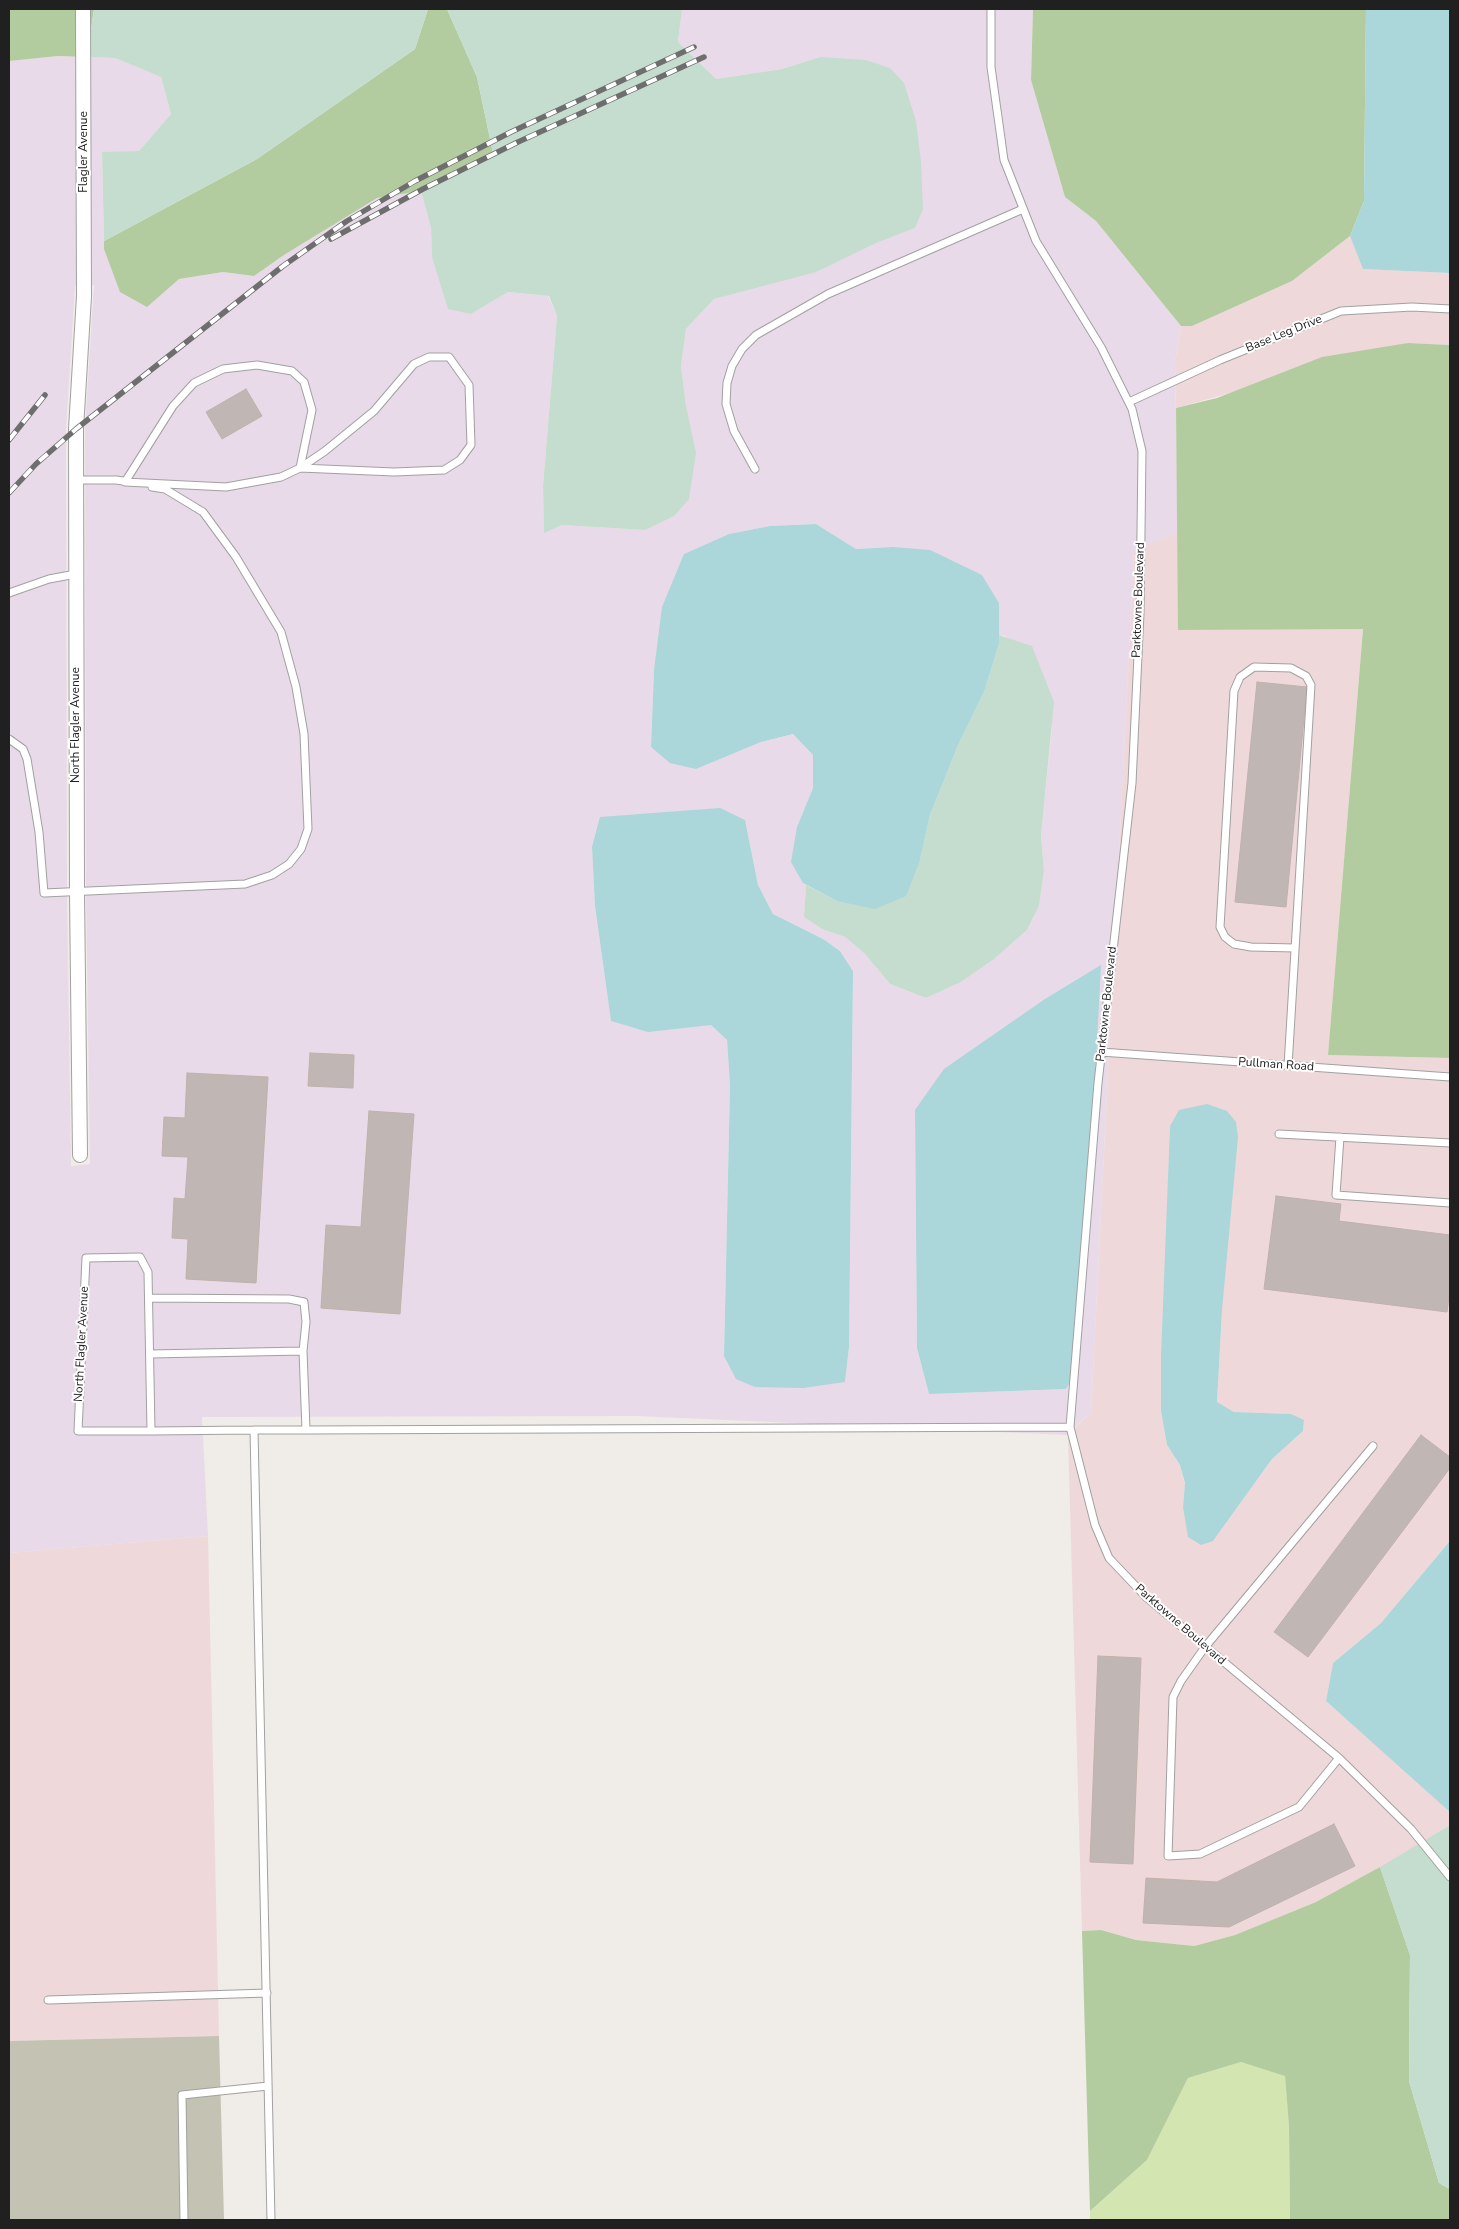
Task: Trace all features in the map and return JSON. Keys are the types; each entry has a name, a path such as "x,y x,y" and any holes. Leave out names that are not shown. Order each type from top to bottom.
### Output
{"street":[{"name":"Flagler Avenue","path":"83,9 84,296"},
{"name":"North Flagler Avenue","path":"80,1155 77,893 76,429 84,296"}],"lane":[{"name":"Parktowne Boulevard","path":"992,9 991,67 1004,160 1036,242 1101,347 1129,402 1142,451 1140,613 1132,783 1101,1052 1070,1427 1095,1524 1109,1558 1146,1597 1339,1758 1411,1828 1450,1877"},
{"path":"755,468 734,432 726,404 726,390 732,366 742,349 756,335 828,294 1023,209"},
{"name":"Base Leg Drive","path":"1129,402 1220,360 1341,311 1412,307 1450,309"},
{"path":"76,480 226,487 281,477 300,468 326,451 374,410 414,364 429,357 449,357 469,385 471,445 460,460 444,470 394,472 300,468"},
{"path":"125,482 173,406 194,383 223,369 257,365 292,372 304,382 312,410 300,468"},
{"path":"9,738 23,749 29,767 39,832 44,893 245,884 272,875 289,864 301,849 308,829 304,734 296,687 281,632 236,557 203,512 165,489 125,482"},
{"path":"9,593 49,579 76,574"},
{"path":"1288,1066 1311,685 1306,676 1291,668 1254,667 1240,677 1234,691 1220,927 1225,937 1234,944 1251,947 1295,948"},
{"name":"Pullman Road","path":"1101,1052 1450,1077"},
{"path":"1279,1134 1450,1143"},
{"path":"1340,1137 1336,1195 1450,1203"},
{"name":"North Flagler Avenue","path":"150,1298 148,1272 140,1257 86,1258 78,1431 151,1431"},
{"path":"306,1430 303,1351 306,1322 304,1302 289,1300 150,1298 151,1431 1070,1427"},
{"path":"150,1354 303,1351"},
{"path":"254,1430 271,2220"},
{"path":"1339,1758 1299,1807 1200,1854 1168,1856 1173,1697 1181,1681 1205,1647 1372,1446"},
{"path":"48,2000 266,1993"},
{"path":"184,2220 182,2095 268,2086"}],"shaded area":[{"path":"682,9 1033,9 1031,80 1065,197 1096,221 1181,326 1175,362 1178,531 1134,552 1091,1412 1067,1435 636,1416 202,1417 208,1536 9,1553 9,61 58,56 115,58 161,77 171,114 139,151 102,153 104,249 179,279 223,272 254,276 284,255 377,198 421,191 431,228 432,257 471,314 508,292 548,296 557,316 543,486 544,532 562,525 645,530 686,406 681,366 686,329 714,299 755,287 915,228 820,57 782,69 716,79 678,42","holes":["94,285 85,429 86,892 90,1164 71,1166 67,894 66,430 75,286","816,524 856,549 893,547 982,575 999,603 999,635 1006,636 1052,727 1041,836 1044,871 1039,906 1027,930 993,960 961,982 926,998 890,984 865,954 845,937 822,929 804,917 806,885 803,883 797,827 813,788 813,755 793,734 761,742 696,769 651,747 654,670 684,554 729,534 770,526","745,820 758,885 773,914 823,939 840,951 853,971 849,1347 845,1382 724,1356 730,1085 727,1040 711,1025 611,1021 595,906 592,847","915,1110 1066,1389 929,1394 917,1348"]},
{"path":"1350,236 1364,269 1450,273 1450,345 1408,343 1176,408 1175,362 1181,326 1192,326 1292,281"},
{"path":"1178,531 1178,630 1363,628 1328,1055 1450,1058 1450,1541 1381,1623 1333,1663 1326,1701 1450,1812 1450,1825 1390,1862 1316,1902 1235,1935 1193,1946 1136,1940 1101,1930 1082,1931 1068,1435 1091,1412 1134,551","holes":["1170,1126 1222,1310 1217,1403 1234,1412 1291,1414 1304,1421 1303,1431 1272,1459 1213,1541 1183,1507 1185,1484 1180,1465 1167,1445 1161,1411"]},
{"path":"208,1536 219,2036 9,2041 9,1553"},
{"path":"219,2036 224,2220 9,2220 9,2041"}],"green space":[{"path":"9,9 94,9 87,57 58,56 9,61"},
{"path":"94,9 428,9 415,49 257,159 104,241 102,152 139,151 171,114 161,77 115,58 87,57"},
{"path":"428,9 447,9 477,77 493,153 421,191 377,198 284,255 254,276 223,272 179,279 147,307 120,292 104,249 104,241 257,159 415,49"},
{"path":"447,9 682,9 678,42 716,79 782,69 820,57 866,60 890,68 904,83 916,121 921,162 923,209 915,228 876,243 816,272 714,299 686,329 681,366 686,406 696,453 689,499 674,516 645,530 562,525 544,533 543,486 557,316 549,296 508,292 471,314 448,309 432,257 431,228 421,191 493,153 477,77"},
{"path":"1033,9 1366,9 1364,201 1350,236 1292,281 1192,326 1181,326 1096,221 1065,197 1031,80"},
{"path":"1408,343 1450,345 1450,1058 1328,1055 1363,629 1178,630 1176,408 1217,398 1322,357"},
{"path":"999,635 1032,646 1054,702 1041,836 1044,871 1039,906 1027,930 993,960 961,982 926,998 890,984 865,954 845,937 822,929 804,917 806,885 837,901 920,860 930,815 959,743 984,692 999,644"},
{"path":"1450,1825 1450,2189 1439,2183 1409,2081 1410,1955 1380,1867"},
{"path":"1380,1867 1410,1955 1409,2081 1439,2183 1450,2189 1450,2220 1290,2220 1289,2127 1285,2076 1241,2062 1188,2078 1147,2160 1090,2211 1082,1931 1101,1930 1136,1940 1194,1946 1235,1935 1316,1902"},
{"path":"1241,2062 1285,2075 1289,2127 1290,2220 1090,2220 1090,2211 1147,2160 1188,2078"}],"water":[{"path":"1366,9 1450,9 1450,273 1363,269 1350,236 1364,201"},
{"path":"816,524 856,549 893,547 930,550 982,575 999,603 999,644 984,692 959,743 930,815 920,860 906,896 875,909 837,901 803,883 791,862 797,827 813,788 813,755 793,734 761,742 696,769 670,763 651,747 654,670 662,607 684,554 729,534 770,526"},
{"path":"720,808 745,820 758,885 773,914 823,939 840,951 853,971 849,1347 845,1382 803,1388 755,1387 736,1379 724,1356 730,1085 727,1040 711,1025 648,1032 611,1021 595,906 592,847 600,817"},
{"path":"1101,965 1080,1363 1066,1389 929,1394 917,1348 915,1110 944,1069 1045,999"},
{"path":"1207,1104 1227,1111 1236,1122 1238,1137 1222,1310 1217,1402 1234,1412 1291,1414 1304,1420 1303,1431 1272,1459 1213,1541 1201,1545 1188,1537 1183,1507 1185,1483 1180,1465 1167,1445 1161,1411 1161,1357 1170,1126 1179,1110"},
{"path":"1450,1541 1450,1812 1326,1701 1333,1663 1381,1623"}],"building":[{"path":"246,389 262,416 222,439 206,412"},
{"path":"1257,682 1307,687 1286,907 1235,902"},
{"path":"310,1053 354,1055 353,1088 308,1086"},
{"path":"187,1073 268,1077 256,1283 186,1279 188,1239 172,1238 174,1198 185,1199 188,1157 162,1156 164,1117 185,1118"},
{"path":"369,1111 414,1114 400,1314 321,1308 326,1225 361,1227"},
{"path":"1276,1196 1341,1204 1339,1221 1450,1235 1450,1290 1447,1312 1264,1289"},
{"path":"1421,1435 1450,1457 1450,1468 1308,1657 1274,1632"},
{"path":"1098,1656 1141,1658 1133,1864 1090,1862"},
{"path":"1334,1824 1355,1866 1229,1927 1143,1923 1146,1878 1217,1882"}],"railway":[{"path":"9,493 36,464 76,429 283,266 347,221 415,181 511,132 694,47"},
{"path":"331,239 423,189 518,142 704,57"},
{"path":"9,440 45,395"}]}
